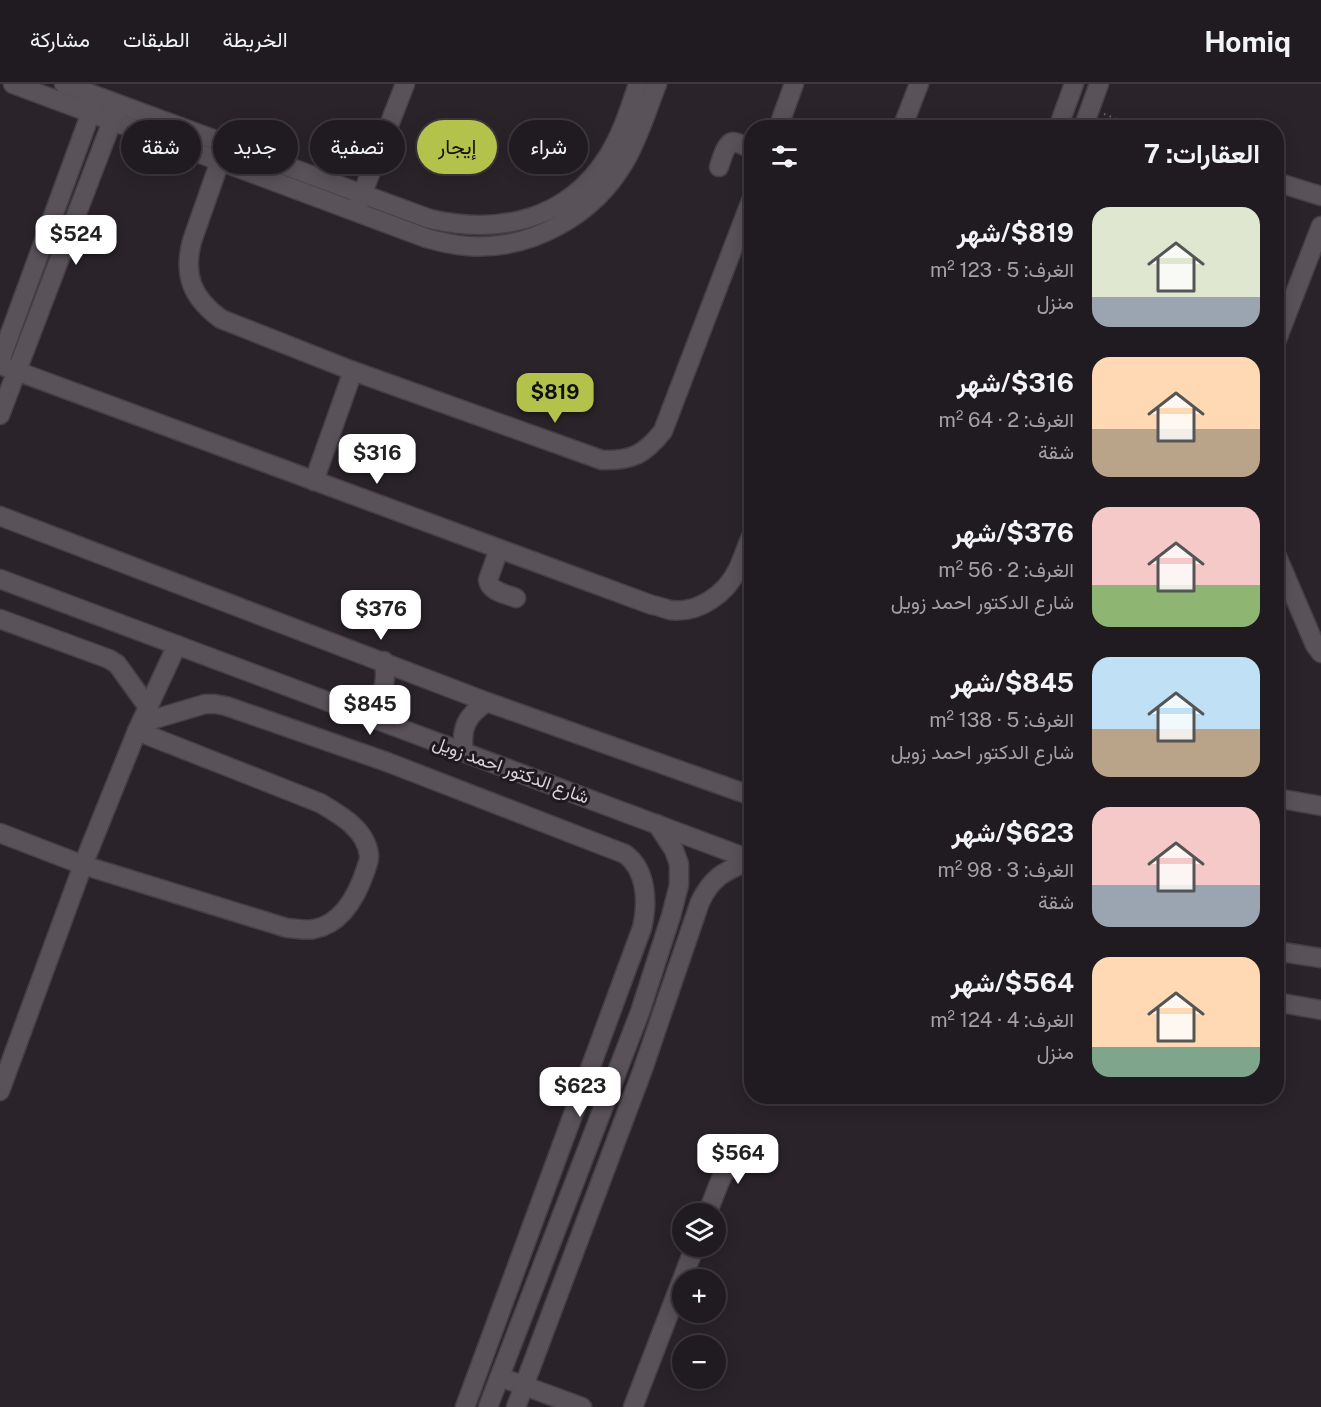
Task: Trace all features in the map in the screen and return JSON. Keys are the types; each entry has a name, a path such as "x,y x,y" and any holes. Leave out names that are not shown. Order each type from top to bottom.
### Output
{"street":[{"path":"13,84 94,105 213,148"},
{"path":"64,84 94,105"},
{"path":"358,203 405,84"},
{"path":"358,203 449,224 468,226 505,224 542,213 559,205 578,191 601,166 618,136 639,84"},
{"path":"281,174 358,203 426,238 469,246 512,243 532,237 570,219 601,192 614,177 634,143 657,84"},
{"path":"781,120 794,84"},
{"path":"905,120 919,84"},
{"path":"1061,120 1074,84"},
{"path":"1086,120 1099,84"},
{"path":"0,415 6,366 94,105"},
{"path":"6,366 115,113"},
{"path":"719,167 730,142 744,146"},
{"path":"215,174 188,255 188,271 192,285 208,310 221,319 353,371 602,460 620,460 637,455 652,445 663,431 744,236"},
{"path":"1284,184 1321,196"},
{"path":"1284,321 1321,226"},
{"path":"6,366 652,605 672,610 693,609 711,601 726,588 737,571 744,554"},
{"path":"314,481 353,371"},
{"path":"0,516 487,702 744,793"},
{"path":"499,549 488,585 516,598"},
{"path":"1284,573 1315,645 1321,653"},
{"name":"شارع الدكتور احمد زويل","path":"0,579 744,857"},
{"path":"0,619 117,664 123,671 142,720 320,803 343,817 355,828 364,840 370,857 357,892 345,910 332,922 314,929 287,928 83,865 0,833"},
{"path":"0,1090 83,865 142,720 177,645"},
{"path":"362,714 372,707 384,686 386,674 384,661"},
{"path":"464,752 462,740 466,723 477,708 487,702"},
{"path":"142,720 205,704 226,706 387,762 625,854 633,860 640,873 646,899 646,914 642,928 465,1407"},
{"path":"1284,800 1321,807"},
{"path":"489,1407 640,1012 680,885 680,864 657,824"},
{"path":"516,1407 661,1019 700,902 707,888 717,878 744,863"},
{"path":"1284,952 1321,958"},
{"path":"1284,1003 1321,1010"},
{"path":"640,1012 661,1019"},
{"path":"711,1203 738,1144"},
{"path":"633,1407 691,1257"},
{"path":"500,1377 582,1407"}],"path":[{"path":"1090,109 1118,120"}]}
